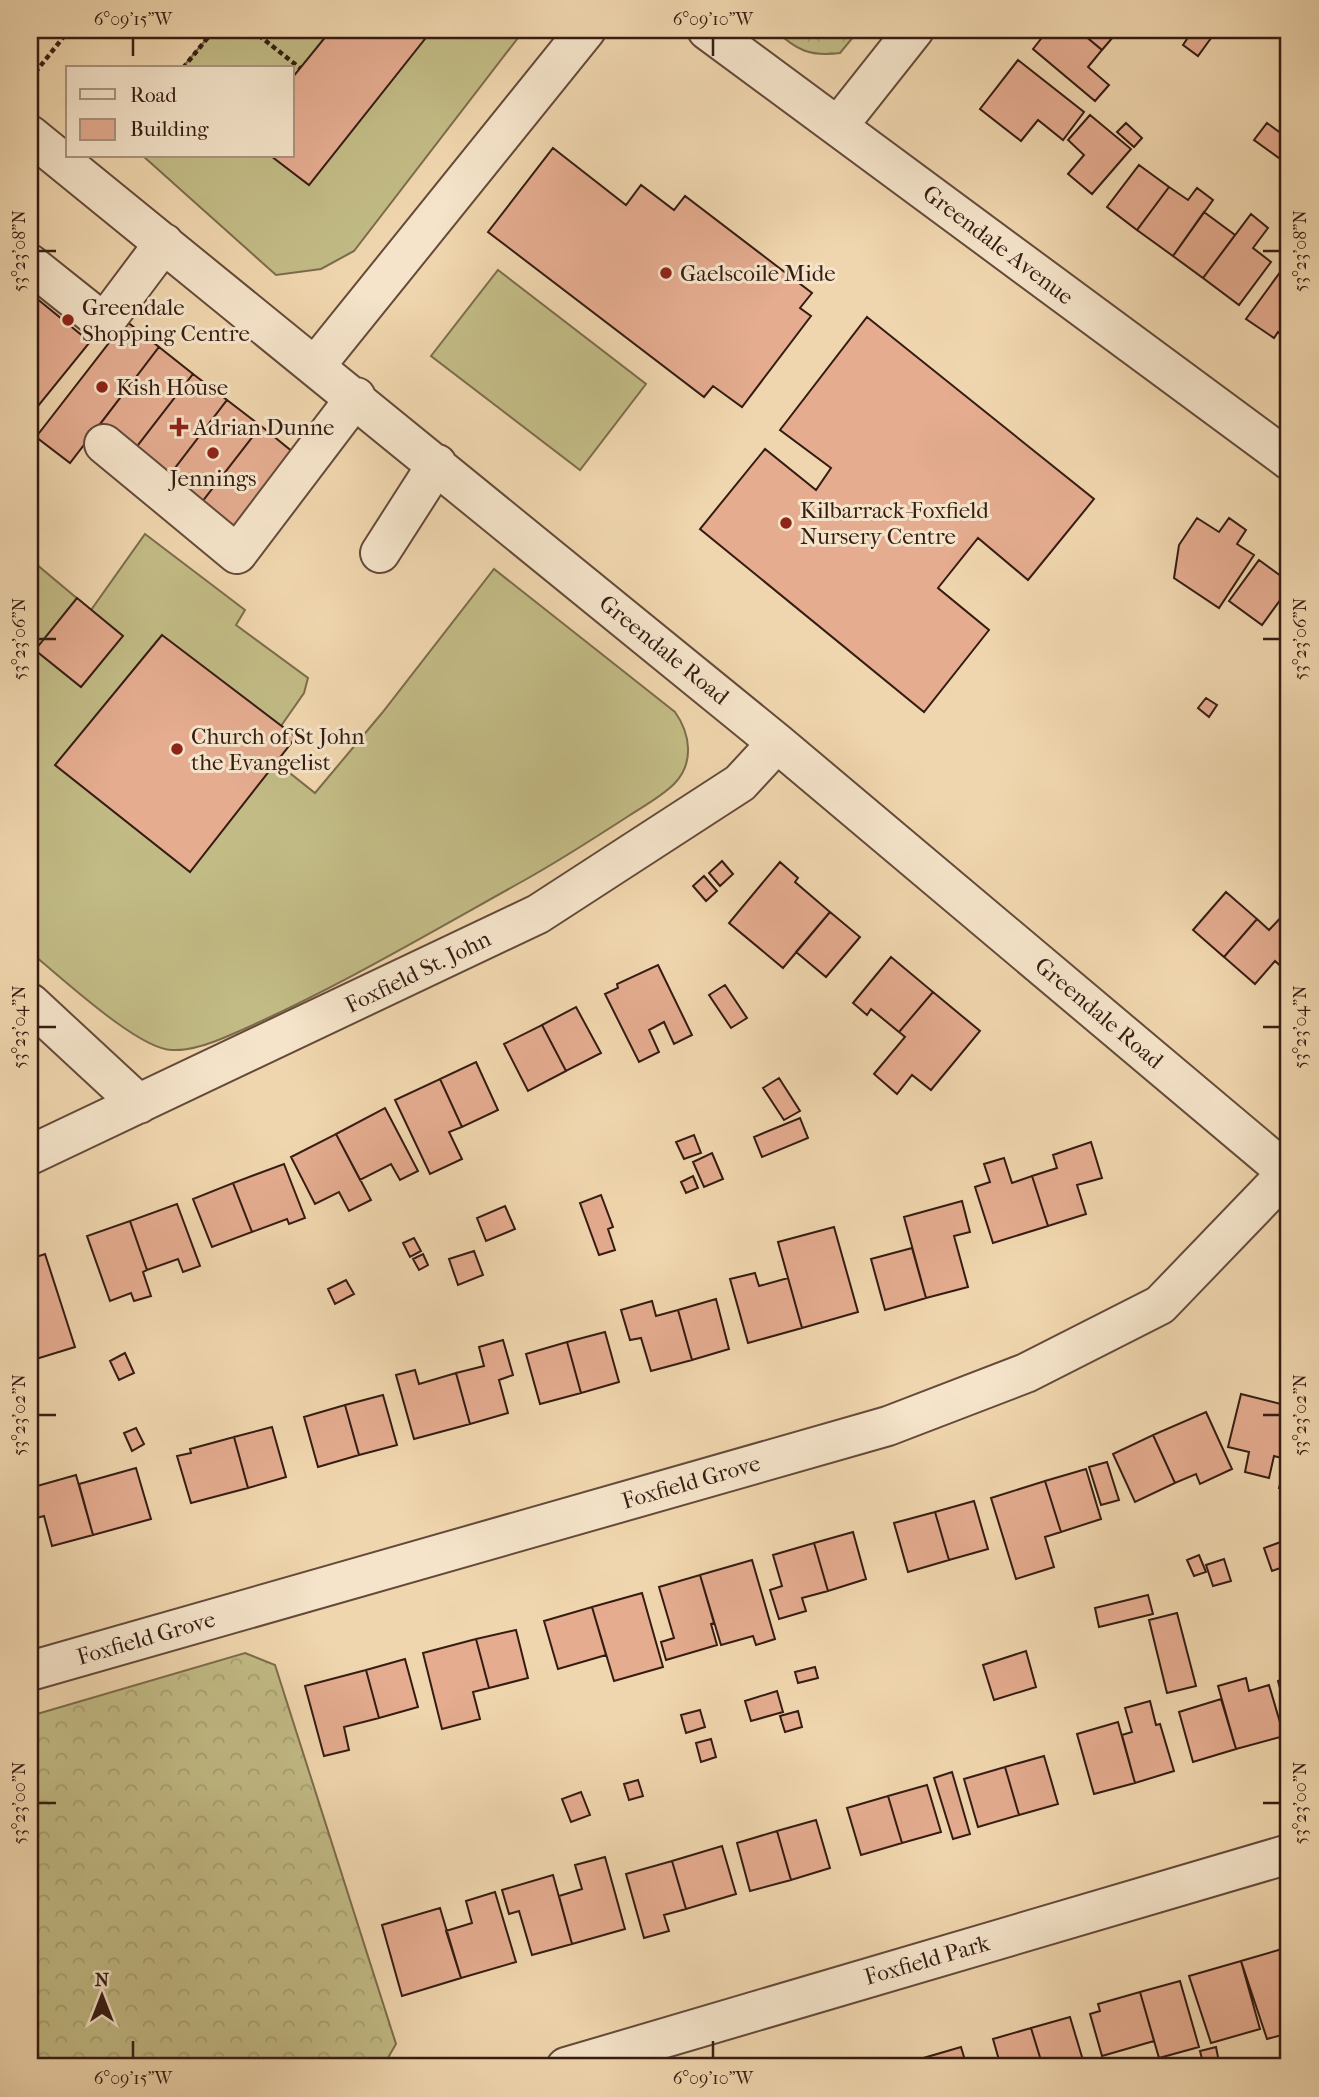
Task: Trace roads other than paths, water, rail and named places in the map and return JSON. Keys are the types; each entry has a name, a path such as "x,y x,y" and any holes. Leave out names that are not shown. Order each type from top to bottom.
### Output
{"street":[{"path":"316,365 586,30"},
{"name":"Greendale Avenue","path":"707,30 1289,460"},
{"path":"838,127 915,30"},
{"name":"Greendale Road","path":"31,138 356,397 777,743 1289,1173"},
{"path":"30,264 104,323 164,243"},
{"path":"104,444 237,554 356,397"},
{"path":"380,552 437,464"},
{"name":"Foxfield St. John","path":"30,1155 538,914 740,783 777,743"},
{"path":"30,1003 139,1104"},
{"name":"Foxfield Grove","path":"30,1671 888,1426 1026,1373 1160,1306 1289,1173"},
{"name":"Foxfield Park","path":"566,2067 1289,1854"}],"place":[{"name":"Gaelscoile Mide","path":"666,273"},
{"name":"Greendale Shopping Centre","path":"68,320"},
{"name":"Kish House","path":"102,387"},
{"name":"Adrian Dunne","path":"179,427"},
{"name":"Jennings","path":"213,453"},
{"name":"Kilbarrack-Foxfield Nursery Centre","path":"786,523"},
{"name":"Church of St John the Evangelist","path":"177,749"}]}
